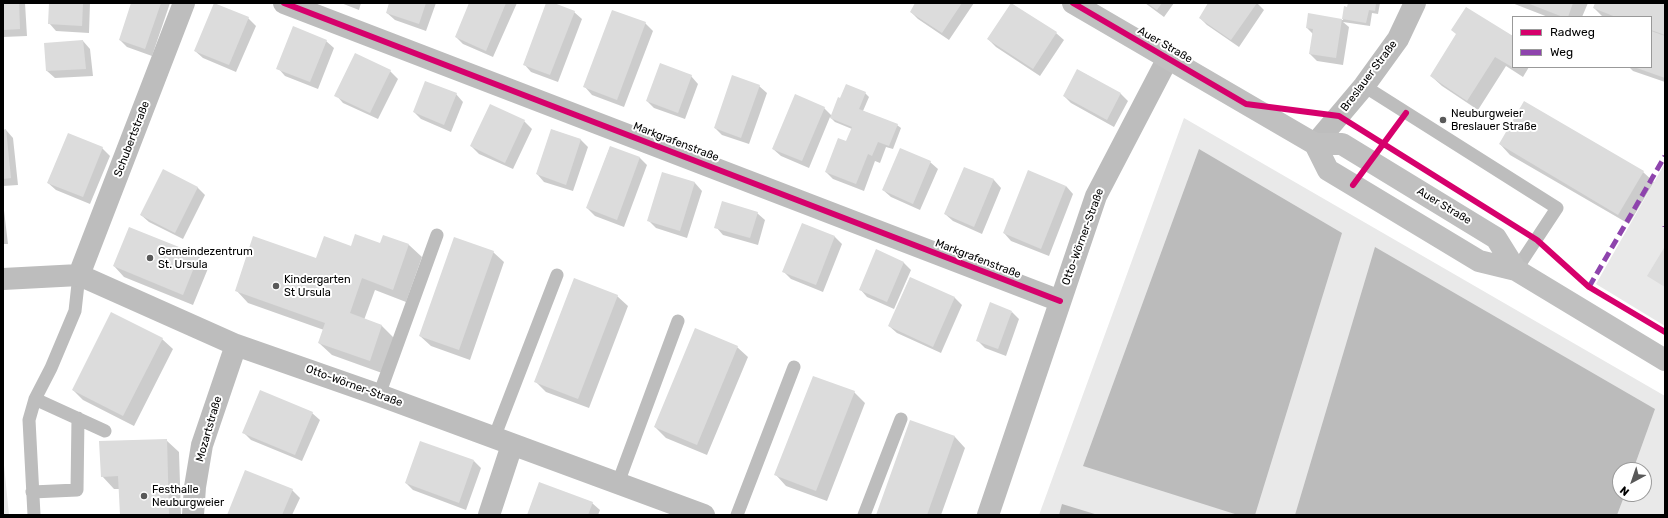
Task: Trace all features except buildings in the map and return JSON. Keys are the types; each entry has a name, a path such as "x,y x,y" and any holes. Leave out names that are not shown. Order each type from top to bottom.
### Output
{"main road":[{"name":"Auer Straße","path":"1082,5 1168,58 1315,144 1342,144 1496,238 1516,270"},
{"name":"Auer Straße","path":"1315,144 1328,170 1479,261 1516,270 1665,360"}],"street":[{"name":"Schubertstraße","path":"79,275 184,3"},
{"name":"Markgrafenstraße","path":"284,3 1060,301"},
{"name":"Breslauer Straße","path":"1315,144 1364,86 1398,39 1415,3"},
{"name":"Otto-Wörner-Straße","path":"988,515 1096,196 1168,58"},
{"name":"Otto-Wörner-Straße","path":"3,279 79,275 236,345 379,395 704,515"},
{"name":"Mozartstraße","path":"193,515 194,487 202,445 236,345"},
{"path":"489,515 503,442"}],"lane":[{"path":"1364,86 1557,208 1516,270"},
{"path":"379,395 437,235"},
{"path":"34,515 29,420 36,399 75,311 79,275"},
{"path":"503,442 557,275"},
{"path":"618,483 678,320"},
{"path":"737,515 794,367"},
{"path":"36,399 105,431"},
{"path":"32,492 77,490 78,418"},
{"path":"864,515 901,419"}],"shaded area":[{"path":"1184,118 1665,396 1665,515 1039,515"},
{"path":"1199,149 1342,233 1255,515 1238,515 1083,466"},
{"path":"1665,163 1665,326 1596,284"},
{"path":"1375,247 1655,409 1636,462 1612,462 1612,502 1622,502 1617,515 1295,515"},
{"path":"3,455 9,515 3,515"},
{"path":"1062,504 1098,515 1059,515"}],"marked path":[{"path":"1589,287 1665,156"}],"cycle path":[{"path":"284,3 1060,301"},
{"path":"1073,3 1246,104 1339,116 1537,240 1589,287 1665,332"},
{"path":"1353,185 1406,113"}],"place":[{"name":"Neuburgweier Breslauer Straße","path":"1443,120"},
{"name":"Gemeindezentrum St. Ursula","path":"150,258"},
{"name":"Kindergarten St Ursula","path":"276,286"},
{"name":"Festhalle Neuburgweier","path":"144,496"}]}
